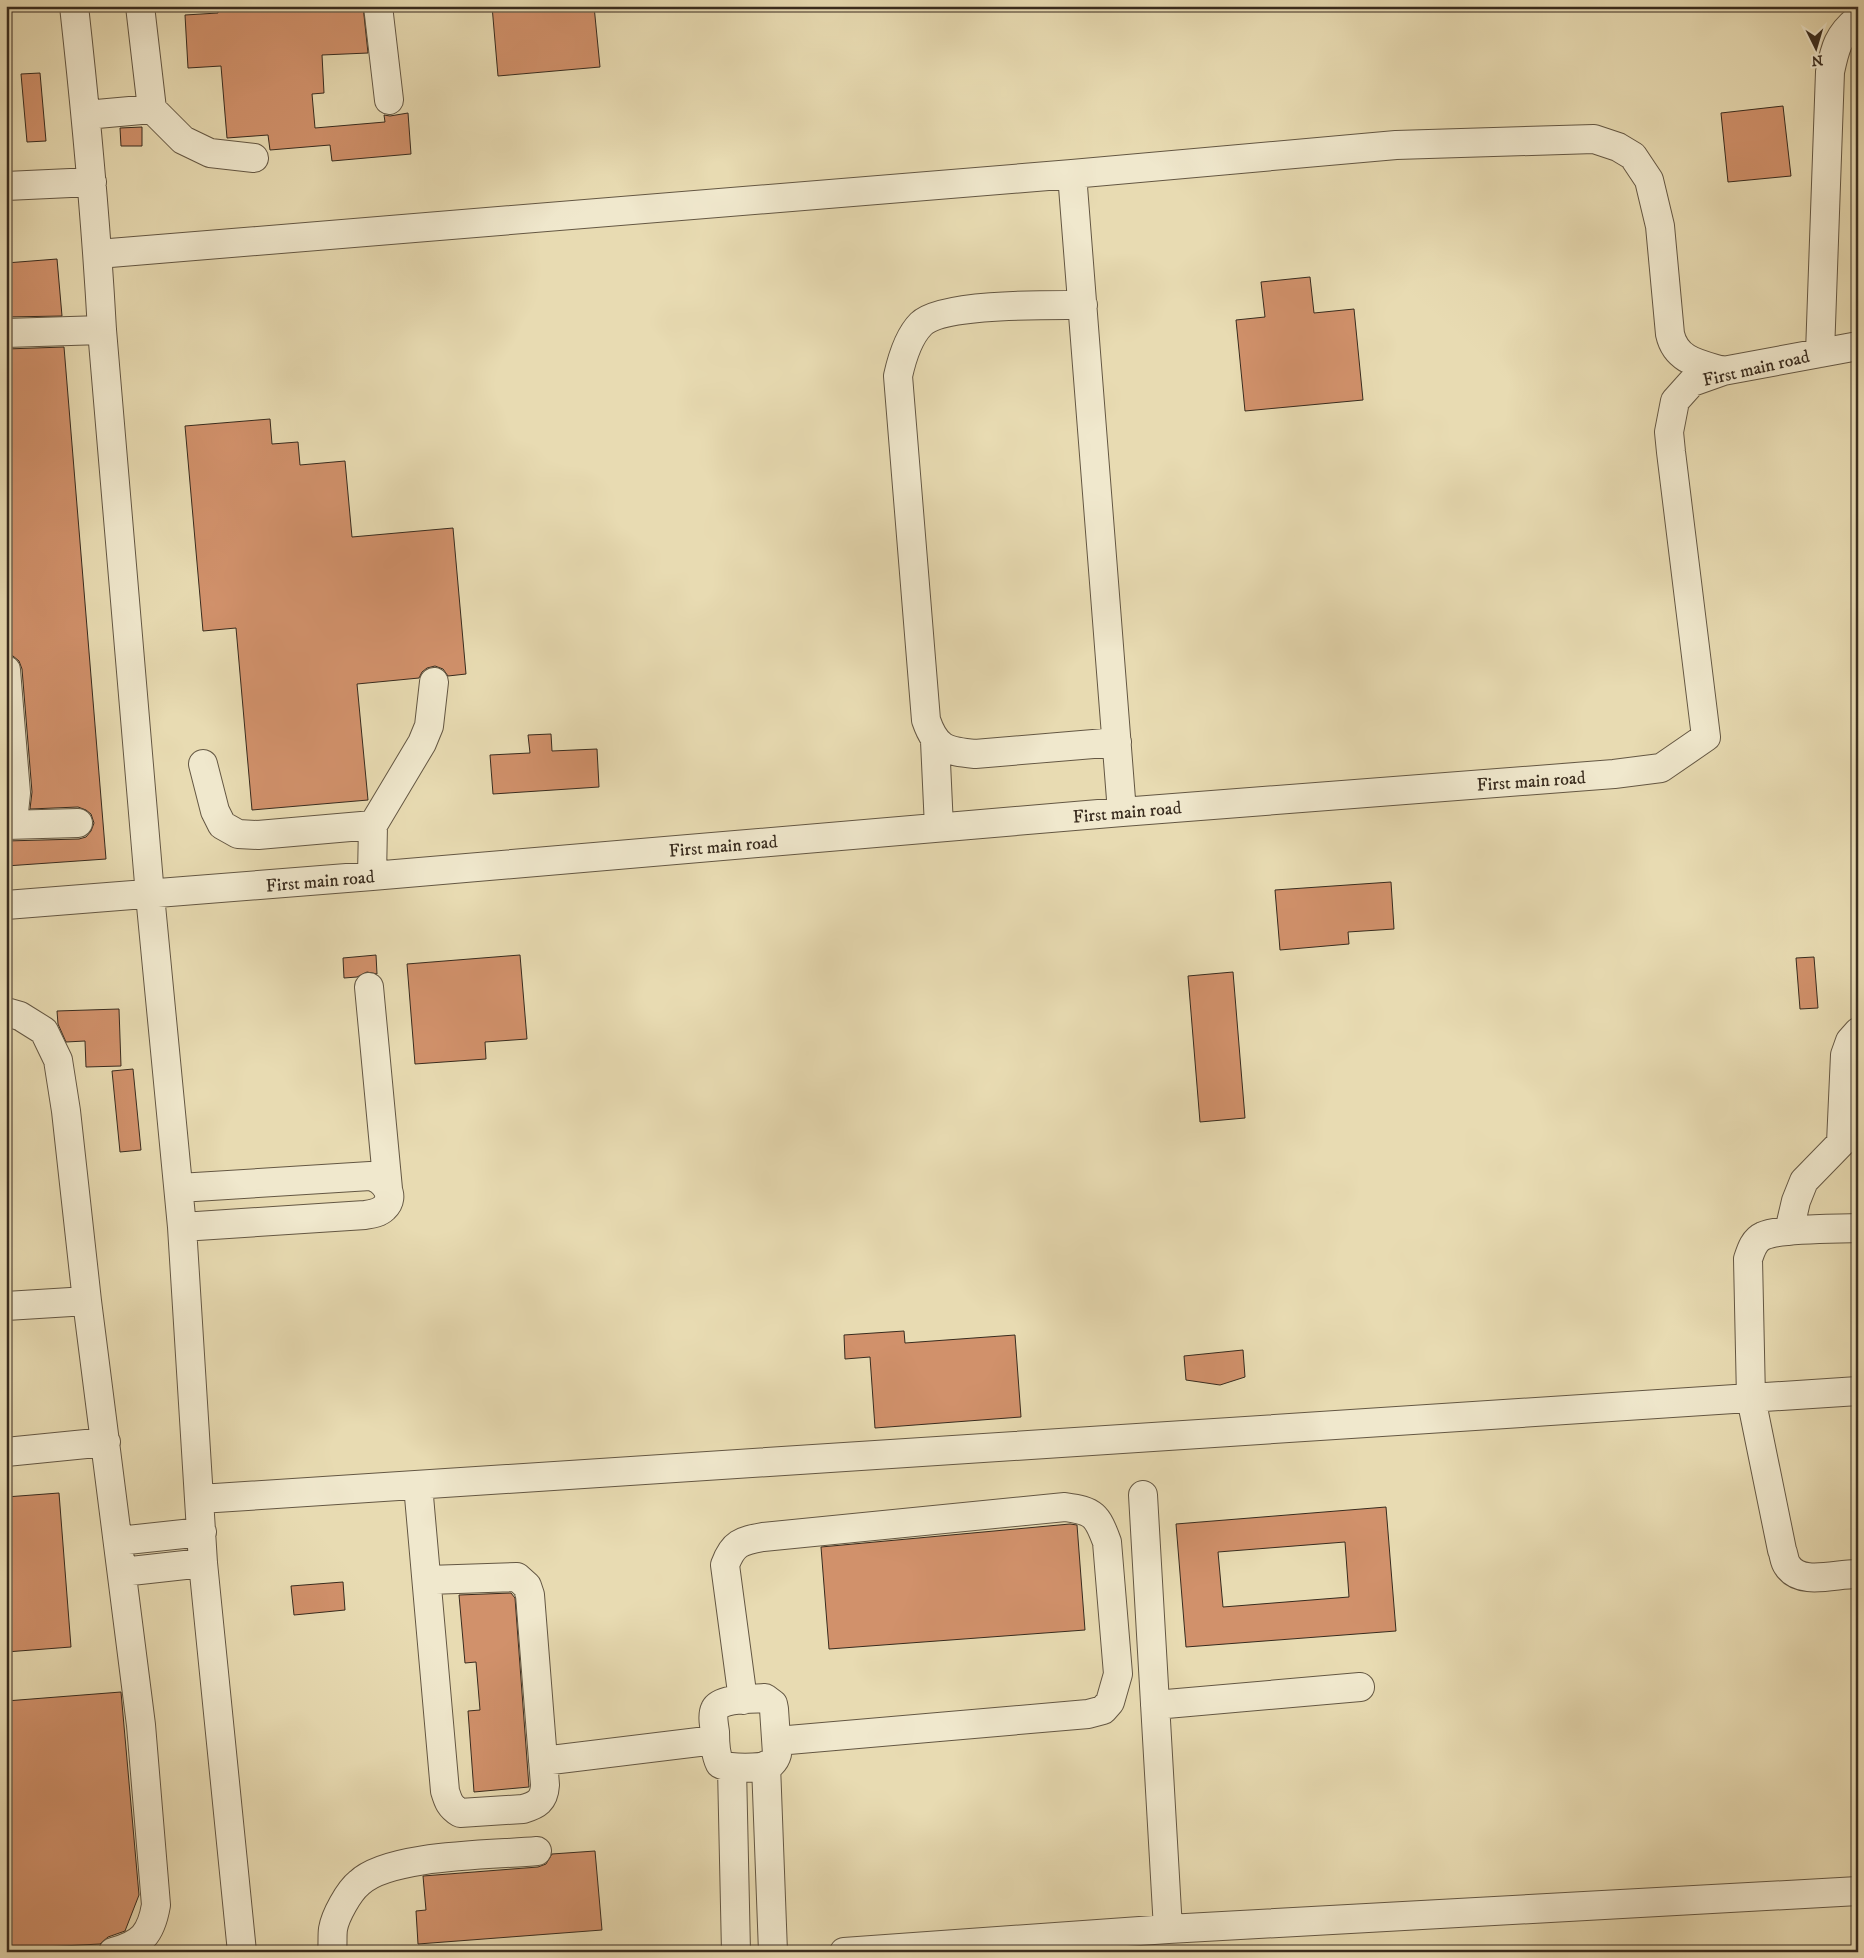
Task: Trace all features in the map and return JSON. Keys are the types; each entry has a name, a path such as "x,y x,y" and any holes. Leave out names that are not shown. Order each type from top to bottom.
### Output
{"street":[{"path":"74,6 92,182 102,330 153,916 179,1188 204,1563 242,1952"},
{"path":"140,6 152,109 183,140 210,153 254,158"},
{"path":"378,6 389,100"},
{"path":"1820,353 1830,72 1836,46 1848,27 1858,19"},
{"path":"86,115 152,109"},
{"path":"98,254 1072,174 1396,145 1594,139 1618,147 1633,156 1649,180 1660,226 1670,334 1675,349 1690,361 1723,371"},
{"path":"1072,174 1122,812"},
{"path":"6,186 92,182"},
{"path":"939,828 935,741 926,720 898,376 903,356 912,336 922,322 940,316 966,309 995,306 1083,304"},
{"path":"6,332 102,330"},
{"name":"First main road","path":"6,905 153,916 372,876 1122,812 1614,774 1661,768 1706,736 1669,432 1675,401 1692,382 1723,371 1858,346"},
{"path":"6,670 16,793 14,812 6,821"},
{"path":"372,876 373,825 422,743 429,726 434,682"},
{"path":"935,741 944,747 959,752 975,754 1117,742"},
{"path":"203,764 215,811 222,825 238,834 258,836 373,825"},
{"path":"6,825 78,823"},
{"path":"182,1227 365,1216 384,1208 389,1201 369,987"},
{"path":"6,1012 20,1016 44,1031 58,1060 66,1111 87,1301 141,1725 156,1905 153,1923 143,1939 113,1952"},
{"path":"1789,1231 1796,1201 1804,1181 1841,1142 1845,1055 1850,1041 1858,1032"},
{"path":"179,1188 370,1176 384,1181 388,1189"},
{"path":"1858,1228 1789,1231 1762,1236 1754,1244 1748,1258 1751,1398 1782,1550 1787,1566 1802,1576 1814,1578 1858,1574"},
{"path":"6,1306 87,1301"},
{"path":"200,1499 1858,1391"},
{"path":"6,1452 106,1442"},
{"path":"418,1484 428,1580 445,1791 453,1808 460,1812 532,1807 544,1794 543,1761 528,1586 517,1577 428,1580"},
{"path":"1142,1495 1168,1929"},
{"path":"743,1700 725,1565 730,1550 743,1540 1065,1507 1086,1510 1100,1522 1107,1542 1118,1674 1110,1702 1103,1710 1088,1714 777,1741"},
{"path":"118,1541 202,1532"},
{"path":"122,1572 204,1563"},
{"path":"1155,1705 1360,1687"},
{"path":"765,1698 773,1704 777,1754 775,1759 766,1766 732,1768 720,1764 717,1758 714,1714 716,1708 718,1704 743,1700 765,1698"},
{"path":"543,1761 715,1740"},
{"path":"766,1766 772,1952"},
{"path":"732,1768 736,1952"},
{"path":"332,1952 333,1927 344,1902 359,1882 383,1868 414,1861 537,1851"},
{"path":"844,1952 1168,1929 1858,1891"}],"building":[{"path":"218,6 363,6 368,53 322,55 324,93 312,94 315,128 385,122 384,115 408,113 411,154 332,161 330,145 270,150 268,135 227,138 221,66 188,68 185,15 218,13"},
{"path":"492,6 594,6 600,67 498,76"},
{"path":"40,73 46,141 27,142 21,74"},
{"path":"1783,106 1791,176 1728,182 1721,113"},
{"path":"142,127 142,146 121,146 120,128"},
{"path":"57,259 62,316 6,317 6,263"},
{"path":"1310,277 1314,313 1354,309 1363,400 1245,411 1236,320 1265,317 1261,282"},
{"path":"64,347 106,859 6,866 6,841 79,839 86,837 94,823 91,814 78,807 30,809 32,792 22,669 19,661 13,656 6,655 6,349"},
{"path":"270,419 272,444 298,442 300,465 345,461 352,537 453,528 466,674 448,676 443,669 435,666 427,668 419,678 357,684 368,800 252,810 236,628 203,631 185,426"},
{"path":"551,734 552,751 597,749 599,787 493,794 490,755 530,753 528,735"},
{"path":"1391,882 1394,929 1348,932 1349,944 1280,950 1275,890"},
{"path":"376,955 377,974 367,972 357,977 344,978 343,958"},
{"path":"520,955 527,1039 485,1042 486,1059 415,1064 407,964"},
{"path":"1814,957 1818,1008 1800,1009 1796,958"},
{"path":"1233,972 1245,1118 1200,1122 1188,976"},
{"path":"119,1009 121,1066 86,1067 85,1041 66,1042 58,1024 57,1011"},
{"path":"133,1069 141,1150 120,1152 112,1071"},
{"path":"904,1331 905,1343 1015,1335 1021,1417 875,1428 870,1357 845,1359 844,1335"},
{"path":"1243,1350 1245,1377 1220,1385 1186,1380 1184,1356"},
{"path":"59,1493 71,1647 6,1652 6,1497"},
{"path":"1386,1507 1396,1631 1186,1647 1176,1524","holes":["1345,1542 1349,1597 1223,1607 1218,1552"]},
{"path":"1070,1524 1077,1525 1085,1630 829,1649 821,1547"},
{"path":"343,1582 345,1610 294,1615 291,1586"},
{"path":"511,1593 515,1598 529,1787 474,1792 468,1711 480,1710 476,1662 465,1663 459,1595"},
{"path":"121,1692 139,1895 125,1931 108,1937 100,1944 6,1949 6,1701"},
{"path":"595,1851 602,1930 418,1944 416,1911 426,1910 423,1876 538,1867 546,1864 552,1854"}]}
